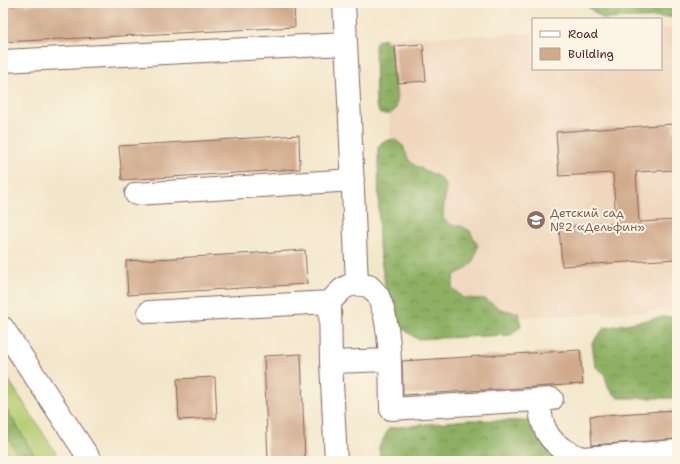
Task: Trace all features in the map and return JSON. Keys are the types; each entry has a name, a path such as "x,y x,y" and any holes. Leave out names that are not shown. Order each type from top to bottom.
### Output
{"street":[{"path":"344,3 353,180 356,284"},
{"path":"3,61 346,44"},
{"path":"136,194 353,180"},
{"path":"336,461 331,362 330,302 342,288 356,284 369,286 379,296 387,326 391,408 546,400 540,416 546,432 552,441 570,454 582,458 677,451"},
{"path":"149,312 330,302"},
{"path":"3,328 91,461"},
{"path":"331,362 389,360"}],"shaded area":[{"name":"Детский сад №2 «Дельфин»","path":"677,28 677,310 402,323 384,38 532,33 532,70 662,70 662,29"}],"green space":[{"path":"583,3 677,3 677,17 602,18"},
{"path":"384,38 390,44 397,99 396,109 390,114 380,114 376,105 375,46 377,41"},
{"path":"394,139 403,146 408,159 414,165 437,176 446,184 443,219 451,225 461,226 470,231 478,246 471,264 465,270 454,275 452,287 463,298 485,299 500,309 518,313 521,326 511,335 417,339 403,329 388,304 379,246 378,148 382,142"},
{"path":"663,317 677,317 677,398 618,398 609,389 604,373 595,366 592,343 604,328"},
{"path":"3,371 61,461 3,461"},
{"path":"3,403 38,461 21,461 3,429"},
{"path":"468,420 530,421 544,437 574,461 380,461 379,447 389,428"}],"building":[{"path":"71,3 294,3 295,27 3,42 3,6"},
{"path":"423,44 426,81 398,83 395,46"},
{"path":"673,124 676,170 636,172 639,222 677,220 677,259 562,266 559,227 616,224 613,173 559,176 556,132"},
{"path":"299,135 300,169 122,180 119,146"},
{"path":"305,250 307,284 128,295 126,261"},
{"path":"580,350 583,384 403,395 402,361"},
{"path":"301,354 305,461 268,461 264,356"},
{"path":"215,377 217,418 179,420 177,379"},
{"path":"677,410 677,439 592,445 590,416"}],"place":[{"name":"Детский сад №2 «Дельфин»","path":"536,220"}]}
